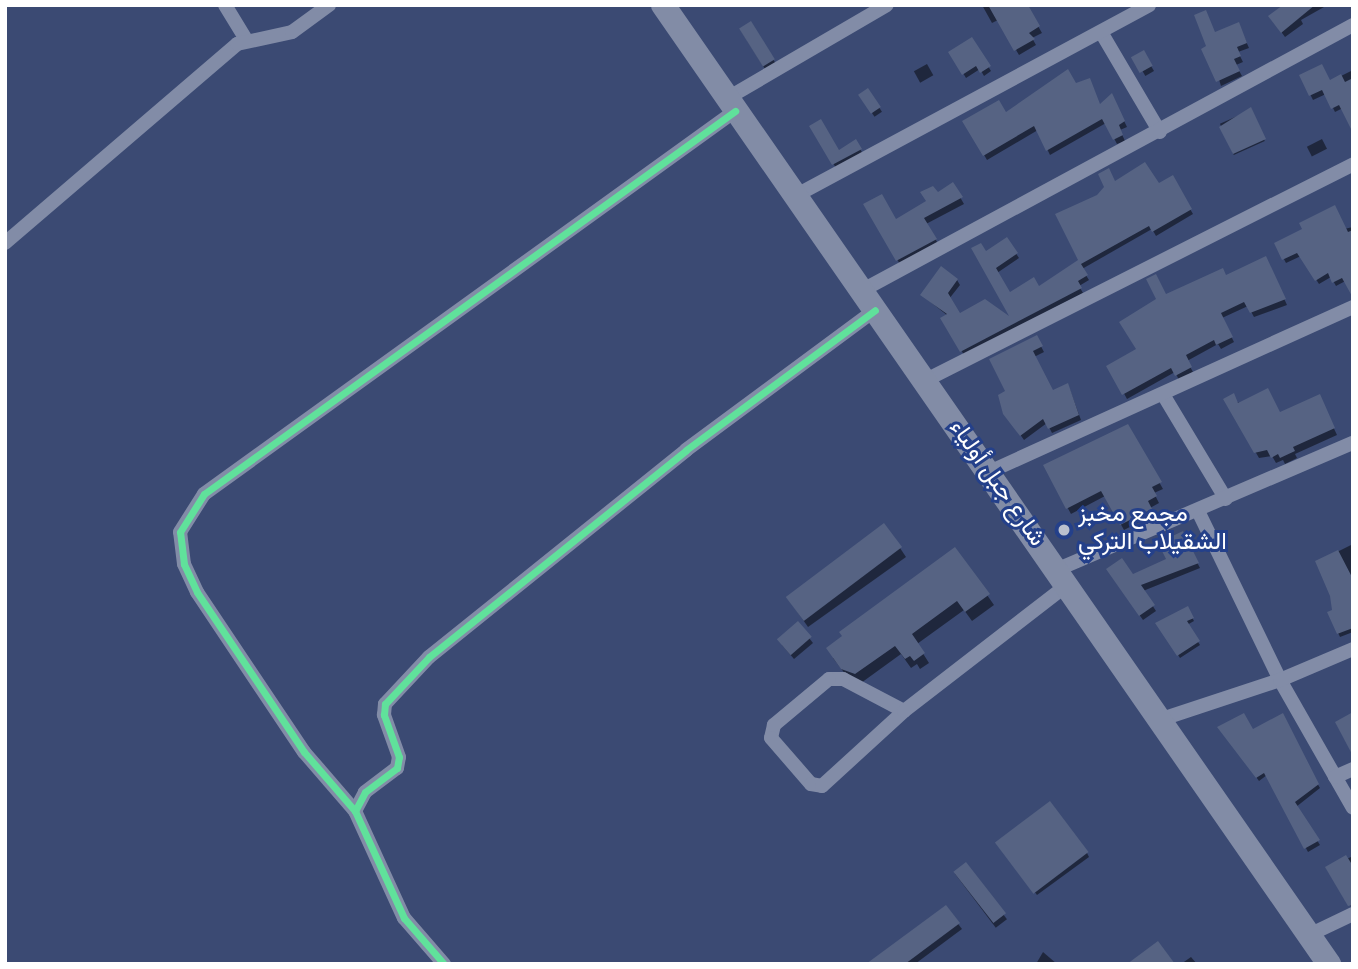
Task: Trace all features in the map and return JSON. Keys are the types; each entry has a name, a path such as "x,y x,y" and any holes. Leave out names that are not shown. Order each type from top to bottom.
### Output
{"highway":[{"name":"شارع جبل أولياء","path":"667,7 730,105 989,472 1329,964"}],"street":[{"path":"225,5 247,41"},
{"path":"5,243 202,71 247,41 292,32 329,5"},
{"path":"444,964 404,918 355,811 296,742 197,592 180,550 180,532 189,512 204,494 730,105 887,5"},
{"path":"794,196 1149,5"},
{"path":"355,811 365,792 397,768 399,757 384,715 385,704 429,657 687,450 868,300 1160,132 1353,25"},
{"path":"1101,32 1160,132"},
{"path":"924,381 1353,164"},
{"path":"989,472 1164,396 1353,307"},
{"path":"1164,396 1226,499"},
{"path":"904,711 844,679 829,679 774,725 771,737 811,784 822,786 904,711 1061,577 1198,511 1353,443"},
{"path":"1198,511 1280,680 1353,808"},
{"path":"1159,720 1280,680 1353,649"},
{"path":"1335,777 1353,769"},
{"path":"1309,935 1353,914"}],"building":[{"path":"988,5 1028,5 1040,26 1029,33 1035,39 1014,51"},
{"path":"1283,5 1315,5 1281,33 1268,16"},
{"path":"1206,10 1215,32 1239,22 1247,43 1237,47 1241,56 1234,59 1240,71 1216,82 1201,49 1206,46 1194,15"},
{"path":"751,21 775,59 763,67 739,28"},
{"path":"972,37 991,66 980,73 976,66 962,75 948,52"},
{"path":"1144,50 1153,66 1140,73 1131,57"},
{"path":"1322,64 1330,80 1341,74 1345,82 1353,78 1353,133 1339,105 1331,109 1322,90 1309,96 1299,75"},
{"path":"1068,69 1076,83 1090,78 1100,104 1112,93 1125,121 1119,125 1123,135 1113,140 1102,119 1046,151 1034,126 983,156 962,121 999,100 1006,112"},
{"path":"868,88 881,107 871,114 858,95"},
{"path":"1251,107 1266,139 1233,154 1219,127"},
{"path":"821,119 839,150 856,139 862,149 832,165 809,126"},
{"path":"1145,162 1159,183 1173,175 1192,209 1152,232 1149,226 1081,264 1088,275 1078,281 1082,288 960,352 940,318 947,314 920,295 941,266 958,279 948,293 960,313 985,299 1009,316 971,248 981,243 986,251 1007,237 1018,253 996,268 1010,292 1034,277 1039,286 1078,260 1055,214 1097,195 1104,187 1098,174 1109,168 1115,181"},
{"path":"953,182 963,197 924,218 937,239 896,261 863,204 882,194 896,219 926,201 920,192 933,186 938,192"},
{"path":"1335,205 1348,232 1353,230 1353,298 1342,278 1332,283 1328,273 1315,281 1297,253 1282,260 1274,243 1302,229 1299,223"},
{"path":"1266,256 1286,299 1250,313 1244,302 1221,313 1233,337 1216,345 1214,340 1186,355 1192,367 1175,376 1171,368 1122,395 1106,366 1136,349 1119,322 1156,299 1146,279 1156,274 1166,294 1223,268 1226,275"},
{"path":"1037,335 1043,346 1033,351 1053,390 1068,383 1079,415 1048,429 1043,419 1020,436 1003,414 998,395 1005,391 989,359"},
{"path":"1268,388 1280,412 1320,394 1335,428 1293,447 1295,451 1280,458 1278,454 1271,458 1267,450 1254,453 1223,399 1234,393 1238,403"},
{"path":"1128,424 1162,482 1152,487 1157,496 1148,501 1152,509 1120,525 1101,491 1066,509 1043,465"},
{"path":"884,523 902,547 804,621 786,597"},
{"path":"1183,531 1199,563 1141,585 1155,605 1139,616 1106,569 1122,558 1133,574 1166,559 1158,543"},
{"path":"955,547 990,594 965,612 957,601 912,634 925,653 914,661 910,656 905,659 895,646 855,674 841,669 826,648 842,636 839,632"},
{"path":"1338,550 1353,579 1353,628 1337,634 1327,612 1332,610 1330,596 1315,561"},
{"path":"1188,606 1194,618 1187,621 1200,641 1177,656 1155,623"},
{"path":"798,621 812,637 791,655 777,639"},
{"path":"1353,712 1353,756 1335,722"},
{"path":"1244,713 1253,729 1283,713 1319,784 1295,802 1320,840 1304,849 1264,773 1256,778 1217,727"},
{"path":"1050,801 1089,852 1033,894 995,843"},
{"path":"1346,855 1353,866 1353,905 1348,906 1325,867"},
{"path":"966,862 1006,913 993,923 953,872"},
{"path":"946,905 960,923 905,964 866,964"},
{"path":"1158,941 1175,964 1127,964"}],"cycle path":[{"path":"444,964 404,918 355,811 304,752 197,592 184,564 180,532 204,494 735,111"},
{"path":"355,811 365,792 397,768 399,757 384,715 385,704 429,657 686,450 875,310"}],"place":[{"name":"مجمع مخبز الشقيلاب التركي","path":"1064,530"}]}
